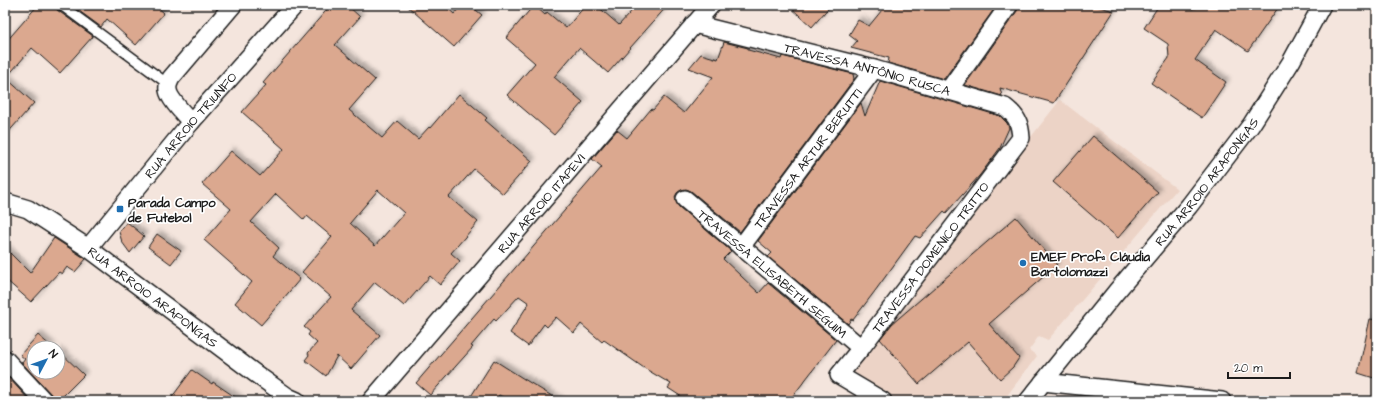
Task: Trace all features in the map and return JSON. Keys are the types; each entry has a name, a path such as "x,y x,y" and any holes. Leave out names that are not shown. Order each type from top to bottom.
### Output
{"street":[{"path":"191,122 170,95 168,84 171,78 233,5"},
{"name":"RUA ARROIO TRIUNFO","path":"88,248 191,122 295,5"},
{"name":"RUA ARROIO ITAPEVI","path":"371,401 711,5"},
{"path":"948,91 1010,5"},
{"name":"RUA ARROIO ARAPONGAS","path":"1028,401 1116,292 1189,206 1251,125 1291,62 1322,5"},
{"name":"TRAVESSA ANTÔNIO RUSCA","path":"694,24 874,69 1005,107 1013,113 1018,120 1022,138"},
{"name":"TRAVESSA ARTUR BERUTTI","path":"742,247 874,69"},
{"name":"TRAVESSA DOMENICO TRITTO","path":"883,401 839,375 1022,138"},
{"name":"TRAVESSA ELISABETH SEGUIM","path":"684,199 861,348"},
{"name":"RUA ARROIO ARAPONGAS","path":"5,202 28,209 88,248 256,374 297,401"},
{"path":"5,359 44,401"},
{"path":"1043,382 1222,401"}],"lane":[{"path":"60,5 168,84"}],"shaded area":[{"name":"EMEF Profª Cláudia Bartolomazzi","path":"1060,100 1177,189 1048,340 1039,336 1029,350 1037,356 1003,401 898,401 847,372"}],"building":[{"path":"38,5 55,5 57,10 93,36 60,73 32,48 6,78 34,103 5,136 5,43"},
{"path":"71,5 155,5 164,13 136,45 107,19 101,27"},
{"path":"331,5 347,5 360,17 335,45 375,80 349,110 382,138 397,121 418,139 429,127 430,128 459,94 487,118 485,120 532,161 503,194 474,169 449,197 478,222 451,253 460,261 440,285 430,276 404,306 375,282 351,310 380,335 351,369 337,356 326,376 305,360 309,355 308,353 317,343 308,335 310,332 304,327 331,297 302,272 332,237 307,216 304,220 276,194 251,222 279,248 273,256 300,279 261,325 235,303 252,282 204,240 231,209 202,184 231,151 260,176 284,149 242,112 266,85 263,83","holes":["378,190 404,213 375,246 350,223"]},
{"path":"406,5 444,5 454,14 462,5 470,5 482,15 454,47"},
{"path":"534,5 545,15 547,12 566,28 586,5 596,5 619,25 637,5 668,5 608,73 579,48 554,77 583,102 554,135 507,95 535,63 506,38"},
{"path":"788,5 831,5 812,27"},
{"path":"886,5 997,5 944,79 888,63 889,58 851,48 857,41 849,35 858,20 869,26"},
{"path":"1019,5 1092,5 1114,11 1054,103 1000,88 1002,96 965,85 1017,11"},
{"path":"1159,5 1186,5 1192,9 1205,5 1280,5 1248,51 1216,29 1195,60 1226,82 1202,118 1151,83 1169,58 1168,44 1144,28"},
{"path":"724,42 781,59 782,56 853,74 854,79 740,232 691,191 686,189 681,190 675,197 679,207 731,251 723,259 759,293 768,283 836,340 789,401 688,401 668,388 671,384 644,368 604,340 602,342 581,324 574,333 556,317 547,327 544,324 528,346 510,333 529,303 519,296 496,321 494,319 471,346 473,347 430,395 416,383 602,167 592,159 617,130 627,138 651,109 653,110 664,97 684,113 713,77 689,68 701,54 718,59"},
{"path":"880,81 1000,116 1007,123 1009,128 1000,148 980,175 946,213 944,211 920,238 915,236 853,320 851,319 848,324 768,257 772,253 758,241 861,103 865,116"},
{"path":"1093,136 1158,192 1118,238 1053,182"},
{"path":"1016,217 1057,265 989,324 1019,358 1013,367 1000,379 968,342 919,384 880,339 892,324"},
{"path":"127,222 144,236 130,253 122,242 119,232"},
{"path":"157,234 181,251 171,264 148,247"},
{"path":"54,238 86,259 75,272 67,267 62,274 59,272 31,302 5,279 5,248 30,273"},
{"path":"1370,319 1377,320 1377,379 1358,373"},
{"path":"38,335 44,340 34,340"},
{"path":"26,348 26,367 22,363 25,359 20,355"},
{"path":"66,358 84,375 58,401 54,401 51,394 38,380 66,380"},
{"path":"494,360 560,401 510,401 499,395 495,401 468,401"},
{"path":"192,370 212,384 213,382 241,401 169,401"},
{"path":"9,378 30,401 5,401 5,383"}],"place":[{"name":"Parada Campo de Futebol","path":"120,209"},
{"name":"EMEF Profª Cláudia Bartolomazzi","path":"1023,263"}]}
